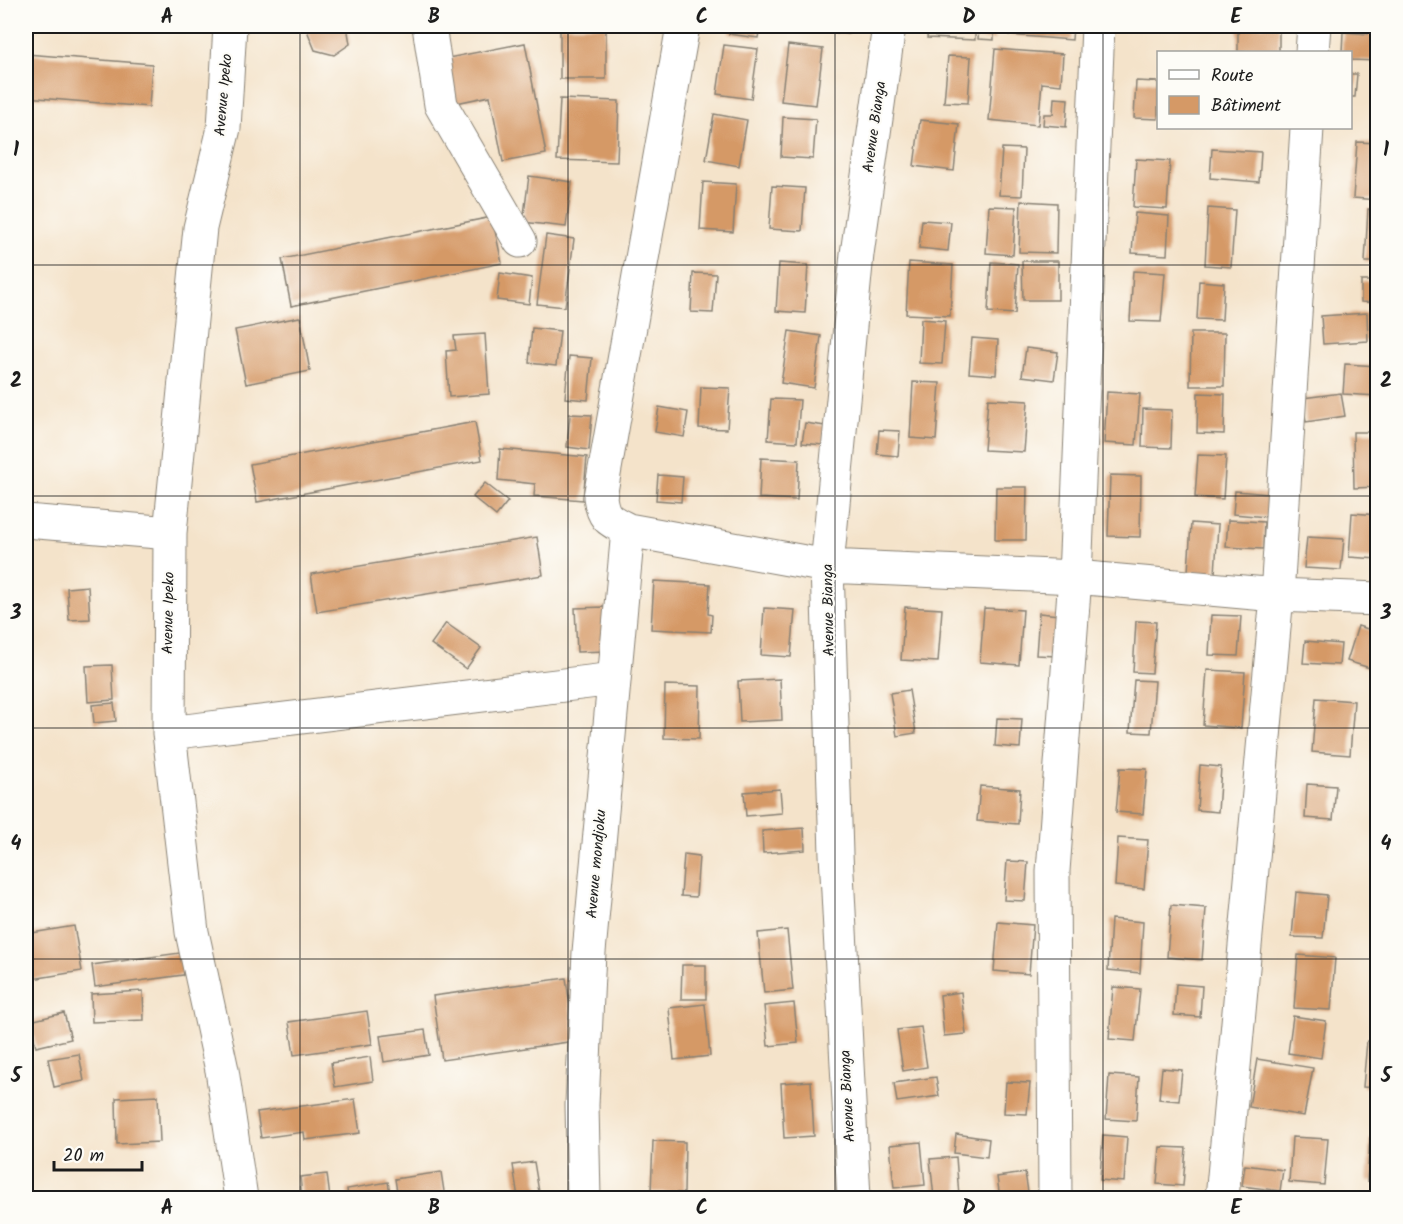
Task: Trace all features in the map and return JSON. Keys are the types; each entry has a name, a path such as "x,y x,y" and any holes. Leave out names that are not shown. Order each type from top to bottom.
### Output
{"street":[{"name":"Avenue Ipeko","path":"230,26 224,128 200,228 170,533 169,733 192,932 222,1070 241,1198"},
{"path":"429,26 441,105 520,241"},
{"path":"683,26 600,497 602,512 613,522 628,530 827,566 1075,577 1277,595 1377,599"},
{"name":"Avenue Bianga","path":"854,1198 836,854 827,566 857,254 889,26"},
{"path":"1055,1198 1053,871 1075,577 1098,26"},
{"path":"1312,51 1314,26"},
{"path":"1222,1198 1277,595 1307,129"},
{"path":"26,521 170,533"},
{"name":"Avenue mondjoku","path":"584,1198 582,1105 589,952 628,530"},
{"path":"169,733 614,679"}],"building":[{"path":"347,26 350,44 334,55 315,50 306,28"},
{"path":"560,26 606,26 606,79 560,79"},
{"path":"731,26 760,26 758,38 729,34"},
{"path":"807,26 850,26 848,34 806,29"},
{"path":"928,26 975,26 975,40 927,38"},
{"path":"979,26 994,26 994,40 978,39"},
{"path":"1009,26 1073,26 1072,40 1009,35"},
{"path":"1238,26 1279,26 1279,51 1238,51"},
{"path":"1368,26 1378,26 1378,61 1352,60 1352,51 1342,51 1343,32 1368,34"},
{"path":"525,43 546,154 503,162 490,96 456,103 448,58"},
{"path":"724,45 758,49 751,99 717,94"},
{"path":"788,45 823,49 816,105 781,101"},
{"path":"995,49 1063,54 1061,85 1042,83 1038,125 989,120"},
{"path":"26,54 152,64 149,107 26,97"},
{"path":"948,56 971,57 968,103 944,102"},
{"path":"1352,74 1357,74 1355,97 1352,97"},
{"path":"1136,81 1157,82 1157,119 1134,118"},
{"path":"1376,90 1378,90 1378,134 1373,133"},
{"path":"1054,98 1068,99 1066,127 1043,125 1044,114 1053,114"},
{"path":"560,99 619,101 617,162 557,160"},
{"path":"714,114 747,120 739,166 706,160"},
{"path":"783,117 816,119 813,159 781,157"},
{"path":"920,120 959,124 954,171 914,166"},
{"path":"1357,142 1378,143 1378,200 1353,198"},
{"path":"1002,148 1024,149 1022,196 999,195"},
{"path":"1212,149 1261,152 1259,182 1210,178"},
{"path":"1136,159 1170,161 1167,209 1133,207"},
{"path":"529,176 572,182 566,227 523,222"},
{"path":"703,182 736,184 733,232 700,230"},
{"path":"772,186 805,188 802,231 769,229"},
{"path":"1021,201 1057,203 1056,253 1019,252"},
{"path":"989,206 1016,207 1013,255 986,253"},
{"path":"1208,208 1235,210 1231,267 1205,265"},
{"path":"1368,209 1378,210 1378,262 1365,262"},
{"path":"1135,213 1169,216 1167,255 1132,253"},
{"path":"492,217 502,263 291,306 282,259"},
{"path":"922,220 951,222 948,251 919,248"},
{"path":"546,235 574,239 565,307 537,304"},
{"path":"1022,261 1058,261 1058,300 1023,300"},
{"path":"909,262 953,265 950,316 906,314"},
{"path":"991,262 1018,264 1015,314 988,312"},
{"path":"779,263 808,265 805,313 776,311"},
{"path":"1133,271 1165,273 1161,322 1130,321"},
{"path":"500,273 532,278 529,304 497,300"},
{"path":"693,273 716,274 713,313 691,312"},
{"path":"1199,281 1224,283 1222,320 1197,319"},
{"path":"1361,281 1378,281 1378,303 1361,302"},
{"path":"1367,313 1368,341 1323,344 1321,316"},
{"path":"300,317 310,371 246,384 235,330"},
{"path":"921,319 945,321 942,364 919,363"},
{"path":"532,328 560,331 556,366 529,363"},
{"path":"789,331 821,336 814,388 781,383"},
{"path":"1191,333 1225,333 1224,386 1190,386"},
{"path":"485,334 489,394 449,397 446,351 456,350 454,336"},
{"path":"972,338 998,340 996,375 969,373"},
{"path":"1026,348 1058,352 1054,380 1022,376"},
{"path":"569,356 592,358 588,400 565,398"},
{"path":"1345,364 1378,366 1378,396 1343,394"},
{"path":"913,382 940,383 936,440 910,438"},
{"path":"701,387 730,388 727,429 699,428"},
{"path":"1107,392 1140,394 1136,445 1104,443"},
{"path":"1198,393 1225,394 1224,434 1197,433"},
{"path":"1341,393 1345,416 1306,422 1303,398"},
{"path":"771,399 800,400 797,442 768,440"},
{"path":"988,399 1028,401 1024,452 984,450"},
{"path":"659,407 688,412 684,437 655,432"},
{"path":"1143,409 1172,410 1171,448 1142,447"},
{"path":"570,414 592,415 589,450 567,447"},
{"path":"475,422 482,460 257,502 250,464"},
{"path":"805,423 825,426 823,445 802,443"},
{"path":"879,430 900,431 898,456 877,454"},
{"path":"1353,432 1378,432 1378,487 1354,488"},
{"path":"500,449 587,457 583,500 534,496 535,484 498,480"},
{"path":"1198,455 1226,456 1223,499 1195,497"},
{"path":"761,458 799,460 797,500 759,498"},
{"path":"658,475 683,477 681,502 656,500"},
{"path":"1110,475 1141,476 1140,537 1108,536"},
{"path":"485,483 508,501 496,516 473,497"},
{"path":"996,487 1027,487 1026,540 995,540"},
{"path":"1235,491 1269,494 1267,517 1233,514"},
{"path":"1352,513 1378,515 1378,559 1349,557"},
{"path":"1228,520 1264,522 1263,549 1226,547"},
{"path":"1191,523 1218,525 1215,574 1188,572"},
{"path":"537,537 543,575 317,612 311,574"},
{"path":"1307,537 1344,539 1341,570 1304,568"},
{"path":"654,581 710,584 708,614 712,615 711,632 651,629"},
{"path":"88,586 90,619 69,620 67,588"},
{"path":"605,607 607,651 577,652 575,608"},
{"path":"905,607 942,609 938,662 901,660"},
{"path":"764,608 795,610 791,657 761,655"},
{"path":"984,608 1023,610 1019,665 980,662"},
{"path":"1039,613 1059,615 1057,656 1036,655"},
{"path":"1211,615 1241,616 1238,656 1209,655"},
{"path":"1136,621 1156,622 1152,673 1133,672"},
{"path":"446,623 481,648 466,669 431,644"},
{"path":"1358,626 1378,632 1378,646 1370,668 1347,661"},
{"path":"1305,641 1341,644 1339,665 1303,663"},
{"path":"112,665 114,700 88,702 86,666"},
{"path":"1207,670 1245,672 1241,728 1203,725"},
{"path":"780,679 782,720 740,722 738,681"},
{"path":"1134,680 1155,681 1151,733 1130,732"},
{"path":"665,685 700,686 699,739 664,738"},
{"path":"909,690 916,733 897,736 890,693"},
{"path":"1316,698 1354,701 1350,755 1312,752"},
{"path":"114,703 116,721 94,723 92,705"},
{"path":"997,718 1022,719 1020,748 995,746"},
{"path":"1200,765 1221,767 1218,812 1197,810"},
{"path":"1120,768 1147,769 1143,814 1116,812"},
{"path":"1307,784 1336,786 1333,820 1305,818"},
{"path":"980,786 1020,789 1018,824 977,821"},
{"path":"780,789 782,813 746,816 744,792"},
{"path":"804,828 805,850 763,853 762,831"},
{"path":"1118,838 1148,840 1144,889 1115,886"},
{"path":"684,854 699,856 696,897 681,896"},
{"path":"1007,861 1028,862 1025,901 1004,900"},
{"path":"1296,892 1327,895 1323,938 1292,937"},
{"path":"1171,905 1206,908 1202,960 1167,957"},
{"path":"1111,919 1143,922 1140,973 1108,970"},
{"path":"998,922 1033,925 1029,974 994,971"},
{"path":"74,926 82,971 26,980 26,934"},
{"path":"787,930 793,990 764,993 758,933"},
{"path":"187,952 190,974 95,987 92,965"},
{"path":"1298,955 1335,958 1331,1010 1294,1008"},
{"path":"682,965 706,965 706,999 681,999"},
{"path":"566,978 575,1041 442,1060 433,996"},
{"path":"1176,984 1202,986 1200,1017 1174,1015"},
{"path":"1113,987 1140,989 1135,1041 1109,1039"},
{"path":"143,991 144,1020 92,1022 91,994"},
{"path":"961,992 966,1034 944,1036 940,995"},
{"path":"794,1003 798,1043 768,1046 764,1006"},
{"path":"705,1004 710,1056 674,1060 669,1008"},
{"path":"367,1011 372,1044 294,1055 289,1022"},
{"path":"64,1013 71,1039 36,1047 30,1021"},
{"path":"1293,1016 1326,1021 1321,1058 1288,1053"},
{"path":"921,1027 927,1067 903,1071 897,1030"},
{"path":"425,1030 429,1055 384,1062 380,1036"},
{"path":"1367,1041 1378,1042 1378,1088 1363,1087"},
{"path":"79,1054 84,1081 54,1087 48,1059"},
{"path":"370,1057 373,1081 335,1087 331,1063"},
{"path":"1257,1059 1313,1068 1304,1116 1249,1107"},
{"path":"1162,1068 1182,1070 1179,1101 1159,1099"},
{"path":"1109,1075 1139,1077 1136,1121 1106,1119"},
{"path":"936,1077 939,1096 897,1102 894,1083"},
{"path":"811,1081 814,1136 784,1138 781,1083"},
{"path":"1006,1082 1030,1083 1027,1114 1004,1113"},
{"path":"158,1096 160,1142 117,1144 116,1098"},
{"path":"355,1099 360,1133 305,1140 304,1132 261,1138 257,1112"},
{"path":"956,1134 989,1139 987,1157 954,1153"},
{"path":"1103,1135 1127,1137 1124,1182 1100,1180"},
{"path":"1292,1137 1328,1139 1324,1185 1289,1182"},
{"path":"1370,1138 1378,1138 1378,1182 1367,1181"},
{"path":"653,1141 685,1142 684,1193 651,1192"},
{"path":"921,1142 925,1185 894,1188 890,1145"},
{"path":"1160,1147 1186,1148 1183,1186 1157,1184"},
{"path":"956,1157 959,1196 934,1198 930,1159"},
{"path":"534,1162 540,1198 518,1198 513,1165"},
{"path":"1245,1165 1283,1170 1280,1191 1242,1186"},
{"path":"441,1172 445,1198 398,1198 395,1179"},
{"path":"1025,1173 1029,1198 1000,1198 997,1177"},
{"path":"327,1174 330,1198 302,1198 300,1177"},
{"path":"388,1182 391,1198 348,1198 347,1189"}]}
